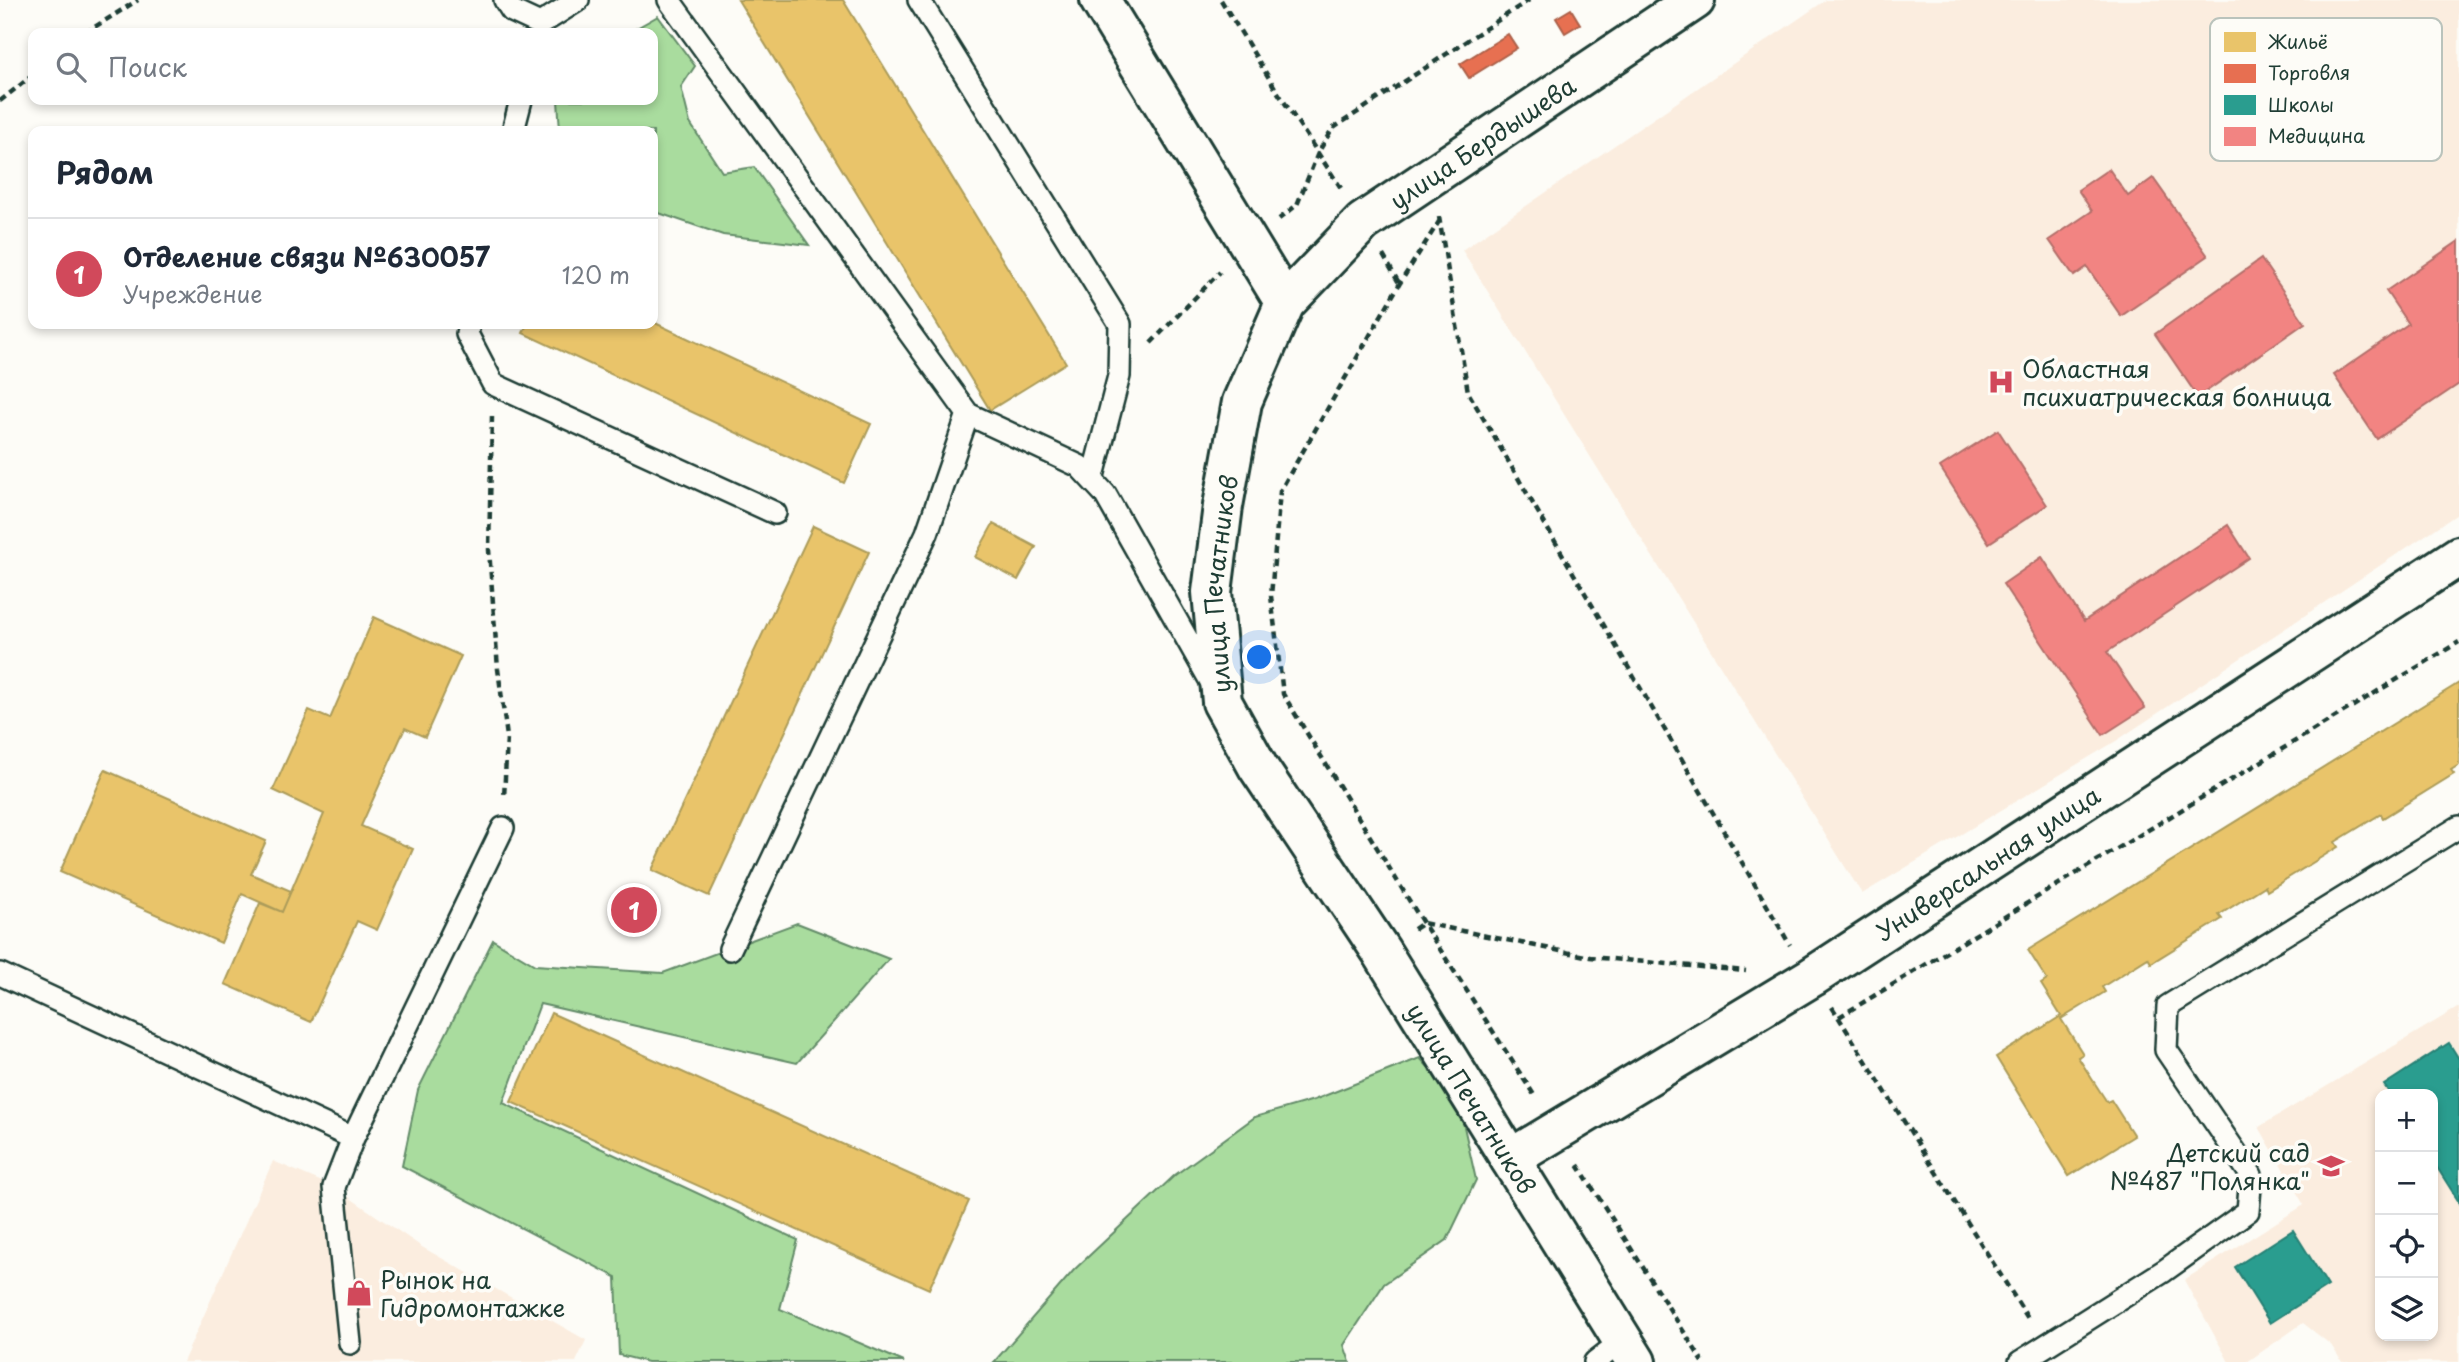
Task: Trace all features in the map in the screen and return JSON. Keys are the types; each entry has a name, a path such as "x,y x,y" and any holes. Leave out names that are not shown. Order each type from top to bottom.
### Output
{"street":[{"path":"1100,0 1285,303"},
{"name":"улица Бердышева","path":"1285,303 1363,222 1695,0"},
{"name":"улица Печатников","path":"1285,303 1242,402 1223,506 1212,592 1222,702 1258,767 1381,951 1510,1159 1618,1355"},
{"name":"Универсальная улица","path":"1510,1159 1812,977 2458,558"}],"lane":[{"path":"505,0 512,11 539,28 578,0"},
{"path":"669,0 968,414 1079,466 1105,494 1222,702"},
{"path":"919,0 1120,324 1119,376 1092,480"},
{"path":"514,126 520,105"},
{"path":"468,329 467,334 493,384 775,513"},
{"path":"730,949 927,533 968,414"},
{"path":"2020,1362 2164,1271 2248,1211 2251,1175 2166,1050 2168,1006 2459,827"},
{"path":"350,1343 334,1187 353,1138 503,828"},
{"path":"0,974 353,1138"}],"path":[{"path":"93,28 138,0"},
{"path":"1221,0 1363,222 1399,284"},
{"path":"1119,376 1248,243 1297,205 1318,153 1332,129 1529,0"},
{"path":"0,101 28,79"},
{"path":"1433,176 1468,392 1797,957 1839,1017 2046,1346"},
{"path":"1440,220 1399,284 1280,491 1271,596 1283,694 1423,923 1703,1362"},
{"path":"493,384 489,550 498,669 507,737 503,828"},
{"path":"1839,1017 2459,642"},
{"path":"1381,951 1423,923 1590,957 1812,977"}],"shaded area":[{"name":"Областная психиатрическая болница","path":"1826,0 2459,0 2459,513 2116,741 1862,894 1462,250"},
{"name":"Детский сад №487 \"Полянка\"","path":"2459,1007 2459,1362 2342,1362 2331,1345 2303,1323 2247,1362 2229,1362 2184,1280 2304,1205 2259,1127"},
{"name":"Рынок на Гидромонтажке","path":"273,1161 334,1187 422,1247 586,1340 576,1362 183,1362"}],"green space":[{"path":"658,16 695,66 681,87 690,123 722,172 754,167 809,245 723,235 658,213 658,126 560,126 558,105 658,105 658,28 637,28"},
{"path":"797,923 889,959 797,1063 540,1004 503,1103 798,1240 780,1309 904,1362 647,1362 619,1355 616,1277 402,1166 418,1090 493,940 535,965 663,973"},
{"path":"1420,1058 1458,1100 1476,1180 1447,1240 1384,1284 1344,1345 1350,1362 994,1362 1074,1270 1175,1175 1255,1117 1314,1100"}],"building: Жильё":[{"path":"738,0 843,0 1066,363 990,410"},
{"path":"658,324 871,424 844,483 523,333 525,329 658,329"},
{"path":"993,524 1036,547 1018,580 975,557"},
{"path":"813,526 869,552 709,896 652,870"},
{"path":"374,617 461,656 425,737 405,728 361,826 413,849 377,930 357,921 311,1022 225,984 260,903 282,912 324,814 273,790 309,710 330,719"},
{"path":"2459,683 2459,765 2451,770 2454,774 2383,818 2381,814 2335,842 2338,847 2267,891 2265,886 2219,915 2222,919 2151,963 2148,958 2102,987 2105,992 2061,1019 2083,1054 2078,1057 2107,1102 2111,1100 2134,1136 2069,1176 1996,1057 2061,1016 2041,984 2047,980 2028,950"},
{"path":"105,770 266,841 251,874 291,891 282,912 242,894 221,943 60,872"},
{"path":"551,1013 969,1201 929,1289 511,1102"}],"building: Торговля":[{"path":"1571,9 1580,24 1565,33 1556,18"},
{"path":"1508,34 1517,48 1469,78 1460,64"}],"building: Школы":[{"path":"2449,1043 2459,1059 2459,1202 2438,1169 2438,1089 2387,1089 2384,1085"},
{"path":"2293,1230 2328,1286 2270,1323 2235,1267"}],"building: Медицина":[{"path":"2109,169 2128,196 2153,178 2208,256 2121,316 2087,267 2074,276 2049,240 2092,211 2078,190"},
{"path":"2459,241 2459,384 2377,439 2334,375 2408,324 2386,291"},
{"path":"2261,259 2305,323 2198,397 2155,334"},
{"path":"1998,430 2047,505 1989,543 1940,467"},
{"path":"2228,525 2249,558 2107,652 2145,708 2103,735 2003,584 2042,557 2084,621"}],"place":[{"name":"Областная психиатрическая болница","path":"2001,382"},
{"name":"Отделение связи №630057","path":"634,910"},
{"name":"Детский сад №487 \"Полянка\"","path":"2331,1166"},
{"name":"Рынок на Гидромонтажке","path":"359,1293"}]}
